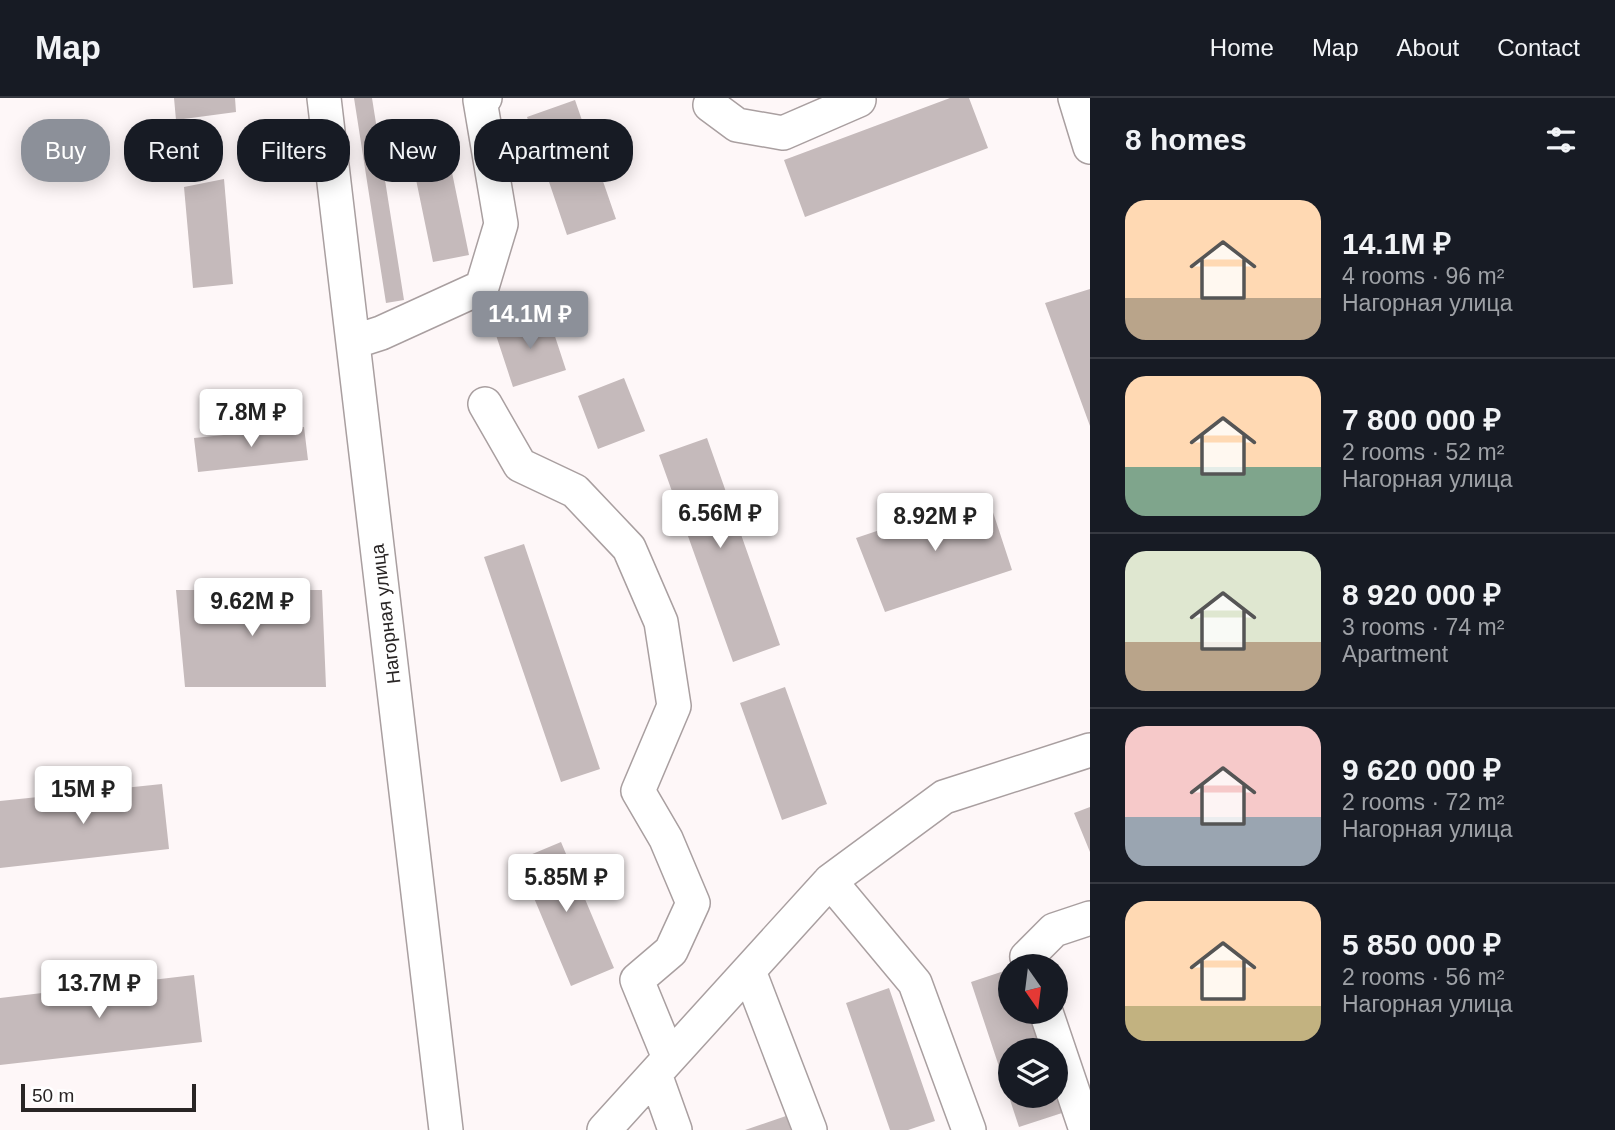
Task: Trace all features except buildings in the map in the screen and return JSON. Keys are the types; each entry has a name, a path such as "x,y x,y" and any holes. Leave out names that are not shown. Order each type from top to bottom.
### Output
{"street":[{"name":"Нагорная улица","path":"324,98 446,1130"},
{"path":"353,342 381,333 482,287 501,224 480,100 485,98"},
{"path":"1075,98 1090,147"},
{"path":"710,105 737,125 782,133 862,99"},
{"path":"485,404 520,465 575,491 629,548 661,622 674,706 638,791 666,839 693,903 671,951 637,980 662,1066 675,1130"},
{"path":"604,1130 830,881 944,797 1090,750"},
{"path":"830,881 915,983 969,1130"},
{"path":"1030,954 1055,930 1090,918"},
{"path":"749,971 810,1130"},
{"path":"1054,1024 1077,1061 1086,1130"}]}
